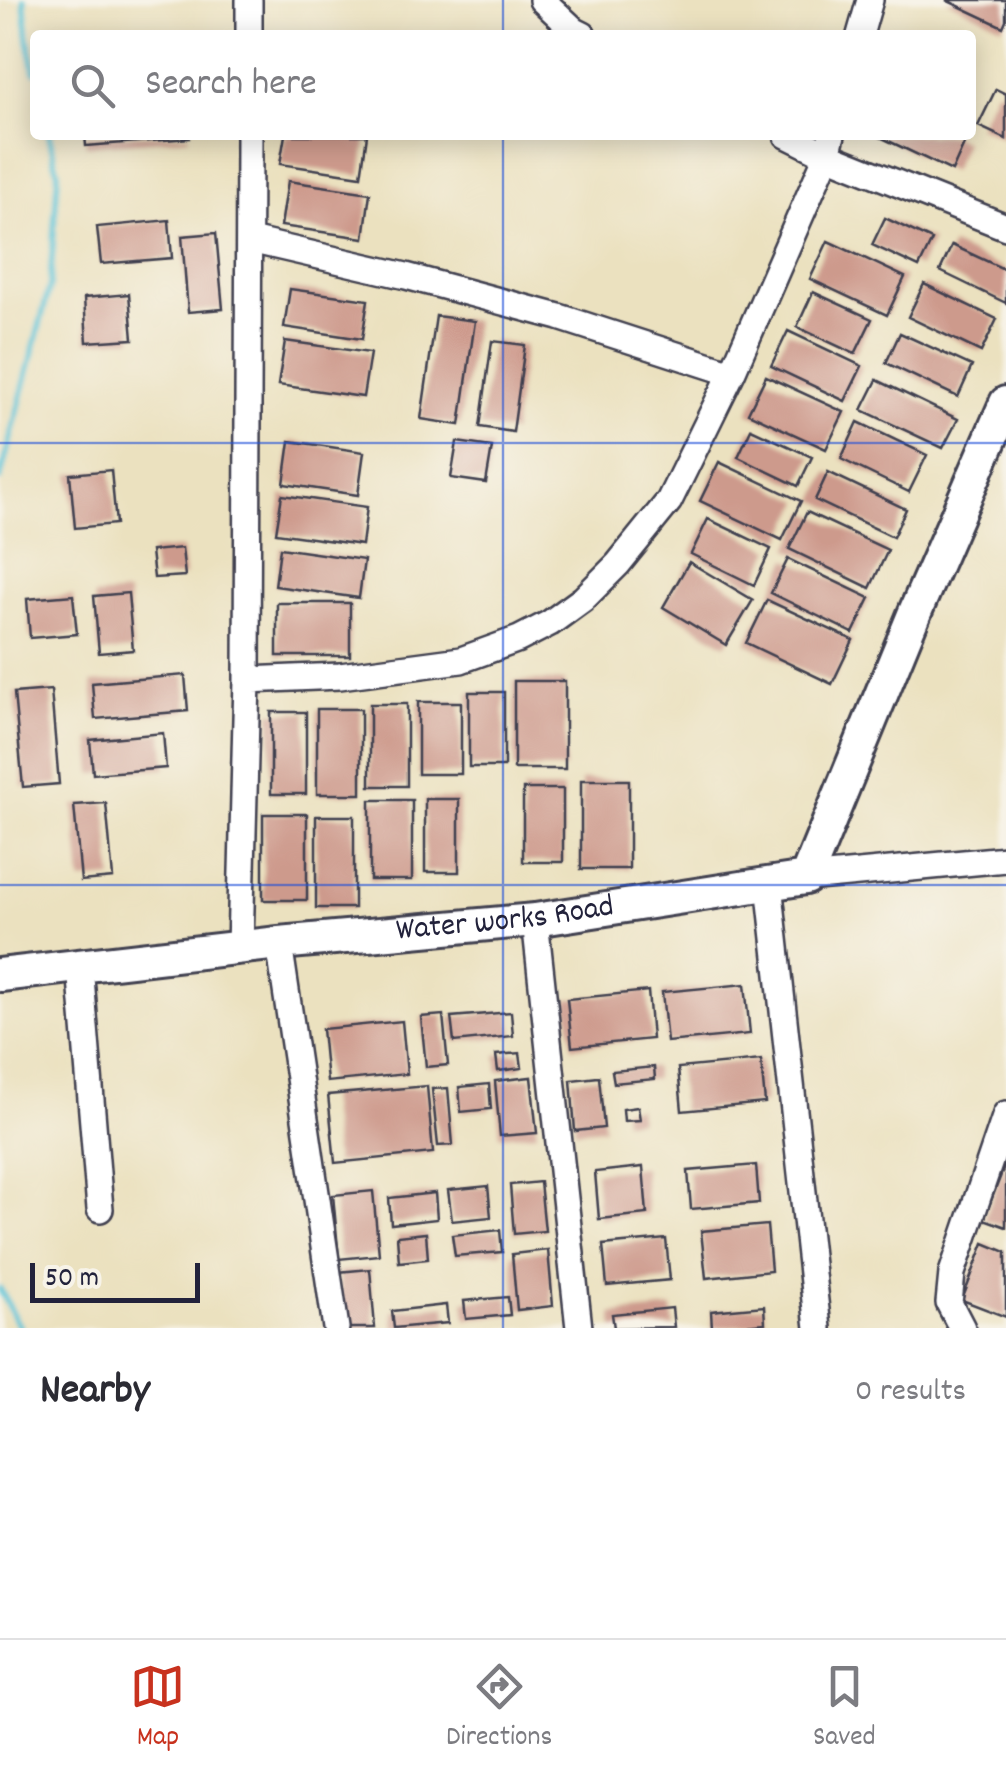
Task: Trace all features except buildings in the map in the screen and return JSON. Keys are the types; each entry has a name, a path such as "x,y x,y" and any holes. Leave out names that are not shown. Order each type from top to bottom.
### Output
{"street":[{"path":"249,0 249,30"},
{"path":"542,0 576,30"},
{"path":"861,30 870,0"},
{"path":"240,947 247,680 250,140"},
{"path":"247,680 340,676 462,660 519,639 550,623 582,599 670,501 732,373 829,145 1006,227"},
{"path":"250,240 540,312 732,373"},
{"path":"806,878 1006,403"},
{"name":"Water works Road","path":"0,975 240,947 535,920 806,878 1006,859"},
{"path":"769,884 818,1328"},
{"path":"535,920 579,1328"},
{"path":"279,943 336,1328"},
{"path":"80,966 100,1209"},
{"path":"962,1328 949,1303 952,1273 1006,1114"}],"waterway":[{"path":"24,0 30,49"},
{"path":"0,479 50,285 58,173 50,140"},
{"path":"0,1289 20,1328"}]}
